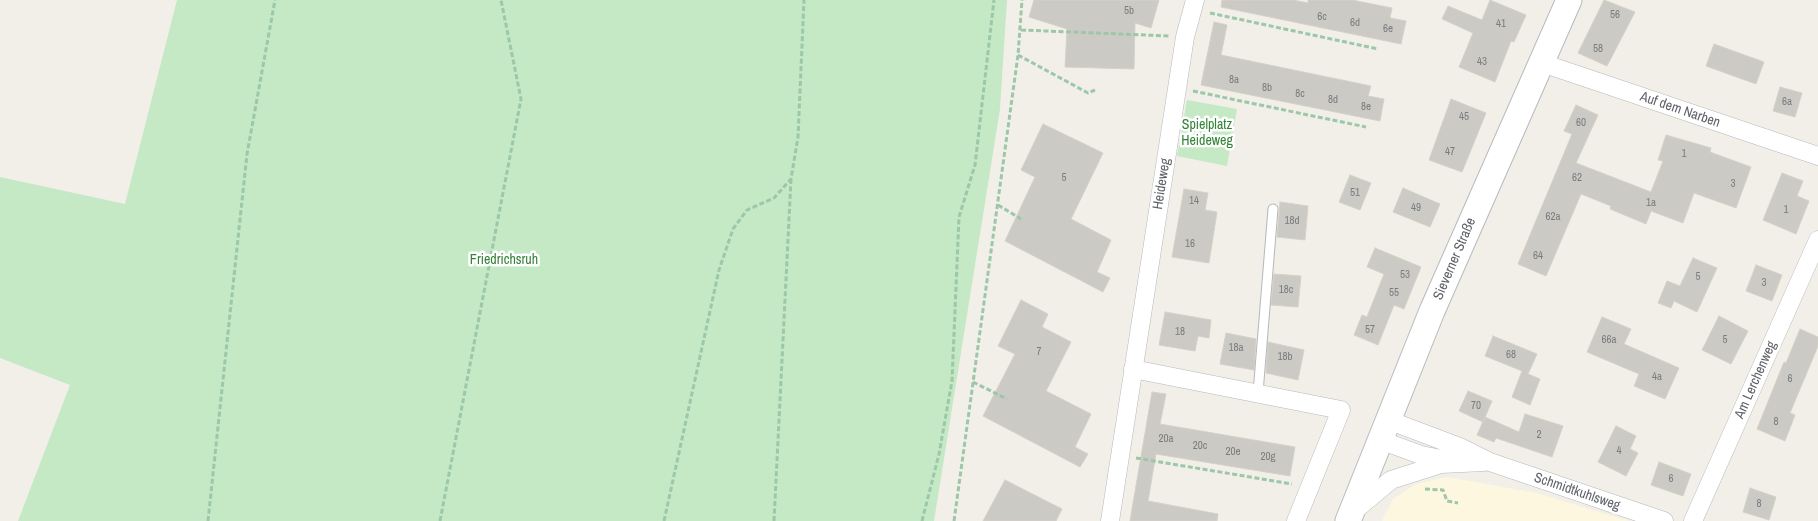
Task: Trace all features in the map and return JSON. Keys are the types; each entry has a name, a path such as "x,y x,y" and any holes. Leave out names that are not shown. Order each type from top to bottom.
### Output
{"main road":[{"name":"Sieverner Straße","path":"1349,518 1436,303 1569,0"}],"street":[{"name":"Heideweg","path":"1110,521 1185,37 1193,5"},
{"name":"Auf dem Narben","path":"1542,63 1818,156"},
{"name":"Am Lerchenweg","path":"1693,521 1818,240"},
{"path":"1133,369 1341,410 1296,521"},
{"name":"Schmidtkuhlsweg","path":"1384,430 1421,456 1460,462"},
{"name":"Schmidtkuhlsweg","path":"1384,430 1462,448 1490,462 1664,521"},
{"name":"Schmidtkuhlsweg","path":"1349,518 1391,480 1402,475 1441,464 1490,462"}],"lane":[{"path":"1258,393 1274,209"}],"path":[{"path":"208,521 247,154 274,0"},
{"path":"440,521 521,99 501,0"},
{"path":"774,521 791,179 798,137 804,0"},
{"path":"922,521 939,454 952,382 959,218 975,165 994,0"},
{"path":"954,521 1018,55 1022,0"},
{"path":"1193,5 1378,49"},
{"path":"1021,30 1185,37"},
{"path":"1018,55 1088,93 1095,90"},
{"path":"1178,88 1366,128"},
{"path":"664,521 719,270 733,229 747,210 774,198 791,179"},
{"path":"998,205 1021,219"},
{"path":"973,382 1007,399"},
{"path":"1120,456 1310,487"},
{"path":"1402,475 1414,488 1443,490 1447,501 1458,503"}],"shaded area":[{"path":"1447,477 1536,493 1629,521 1382,521 1393,499 1416,484"}],"green space":[{"name":"Friedrichsruh","path":"177,0 1007,0 1000,109 934,521 18,521 70,385 0,358 0,177 125,204"},
{"name":"Spielplatz Heideweg","path":"1187,100 1237,109 1227,166 1177,156"}],"building":[{"path":"1034,0 1159,0 1151,28 1135,23 1134,69 1065,67 1067,29 1029,17"},
{"path":"1222,0 1293,0 1308,3 1308,0 1352,0 1392,8 1390,18 1406,21 1401,44 1221,7"},
{"path":"1490,0 1526,15 1514,42 1511,41 1495,82 1459,67 1473,33 1442,19 1448,6 1482,20"},
{"path":"1604,0 1635,12 1607,66 1578,53"},
{"path":"1214,22 1227,25 1221,55 1371,86 1368,96 1384,99 1380,121 1201,85"},
{"path":"1714,44 1764,62 1756,84 1706,66"},
{"path":"1780,87 1802,93 1795,117 1773,111"},
{"path":"1451,99 1486,113 1462,172 1429,160"},
{"path":"1576,105 1598,115 1576,163 1651,192 1663,161 1658,160 1666,135 1711,148 1710,152 1751,167 1736,208 1694,193 1683,223 1651,211 1646,224 1610,209 1611,206 1581,194 1546,276 1518,264 1572,134 1564,131"},
{"path":"1043,124 1103,153 1071,219 1111,240 1097,272 1110,278 1103,292 1005,241 1035,177 1021,170"},
{"path":"1782,173 1803,181 1797,196 1809,201 1796,234 1763,220"},
{"path":"1350,175 1371,183 1360,210 1339,202"},
{"path":"1403,188 1440,204 1430,227 1393,212"},
{"path":"1184,189 1208,193 1205,210 1217,212 1209,263 1172,257"},
{"path":"1280,202 1308,206 1305,240 1277,237"},
{"path":"1375,248 1421,267 1404,309 1394,305 1378,345 1354,335 1362,315 1367,317 1384,274 1367,267"},
{"path":"1693,258 1717,268 1697,312 1674,301 1671,308 1658,303 1667,281 1680,286"},
{"path":"1756,265 1782,275 1772,301 1746,291"},
{"path":"1274,274 1301,276 1298,307 1271,305"},
{"path":"1021,300 1048,314 1042,327 1071,342 1046,391 1091,414 1075,447 1088,454 1080,467 983,416 1015,354 998,346"},
{"path":"1165,312 1211,320 1209,338 1198,336 1195,351 1159,345"},
{"path":"1719,316 1748,331 1731,364 1702,350"},
{"path":"1602,317 1631,329 1624,344 1679,368 1665,399 1634,386 1639,374 1587,352"},
{"path":"1800,329 1818,337 1818,346 1790,413 1795,415 1785,441 1757,429 1784,362 1786,363"},
{"path":"1226,333 1256,339 1254,370 1220,364"},
{"path":"1493,336 1537,354 1528,374 1540,379 1530,405 1512,397 1522,371 1485,356"},
{"path":"1268,342 1304,350 1298,380 1266,373"},
{"path":"1468,391 1492,401 1483,422 1459,411"},
{"path":"1152,392 1166,394 1160,424 1295,447 1290,476 1156,454 1148,501 1218,514 1217,521 1130,521"},
{"path":"1525,414 1563,426 1552,457 1496,438 1494,442 1477,435 1485,417 1519,432"},
{"path":"1616,426 1636,436 1630,449 1638,453 1626,476 1598,462"},
{"path":"1659,462 1691,474 1683,496 1651,485"},
{"path":"1005,480 1062,509 1056,521 983,521"},
{"path":"1750,488 1776,497 1769,520 1743,512"}]}
